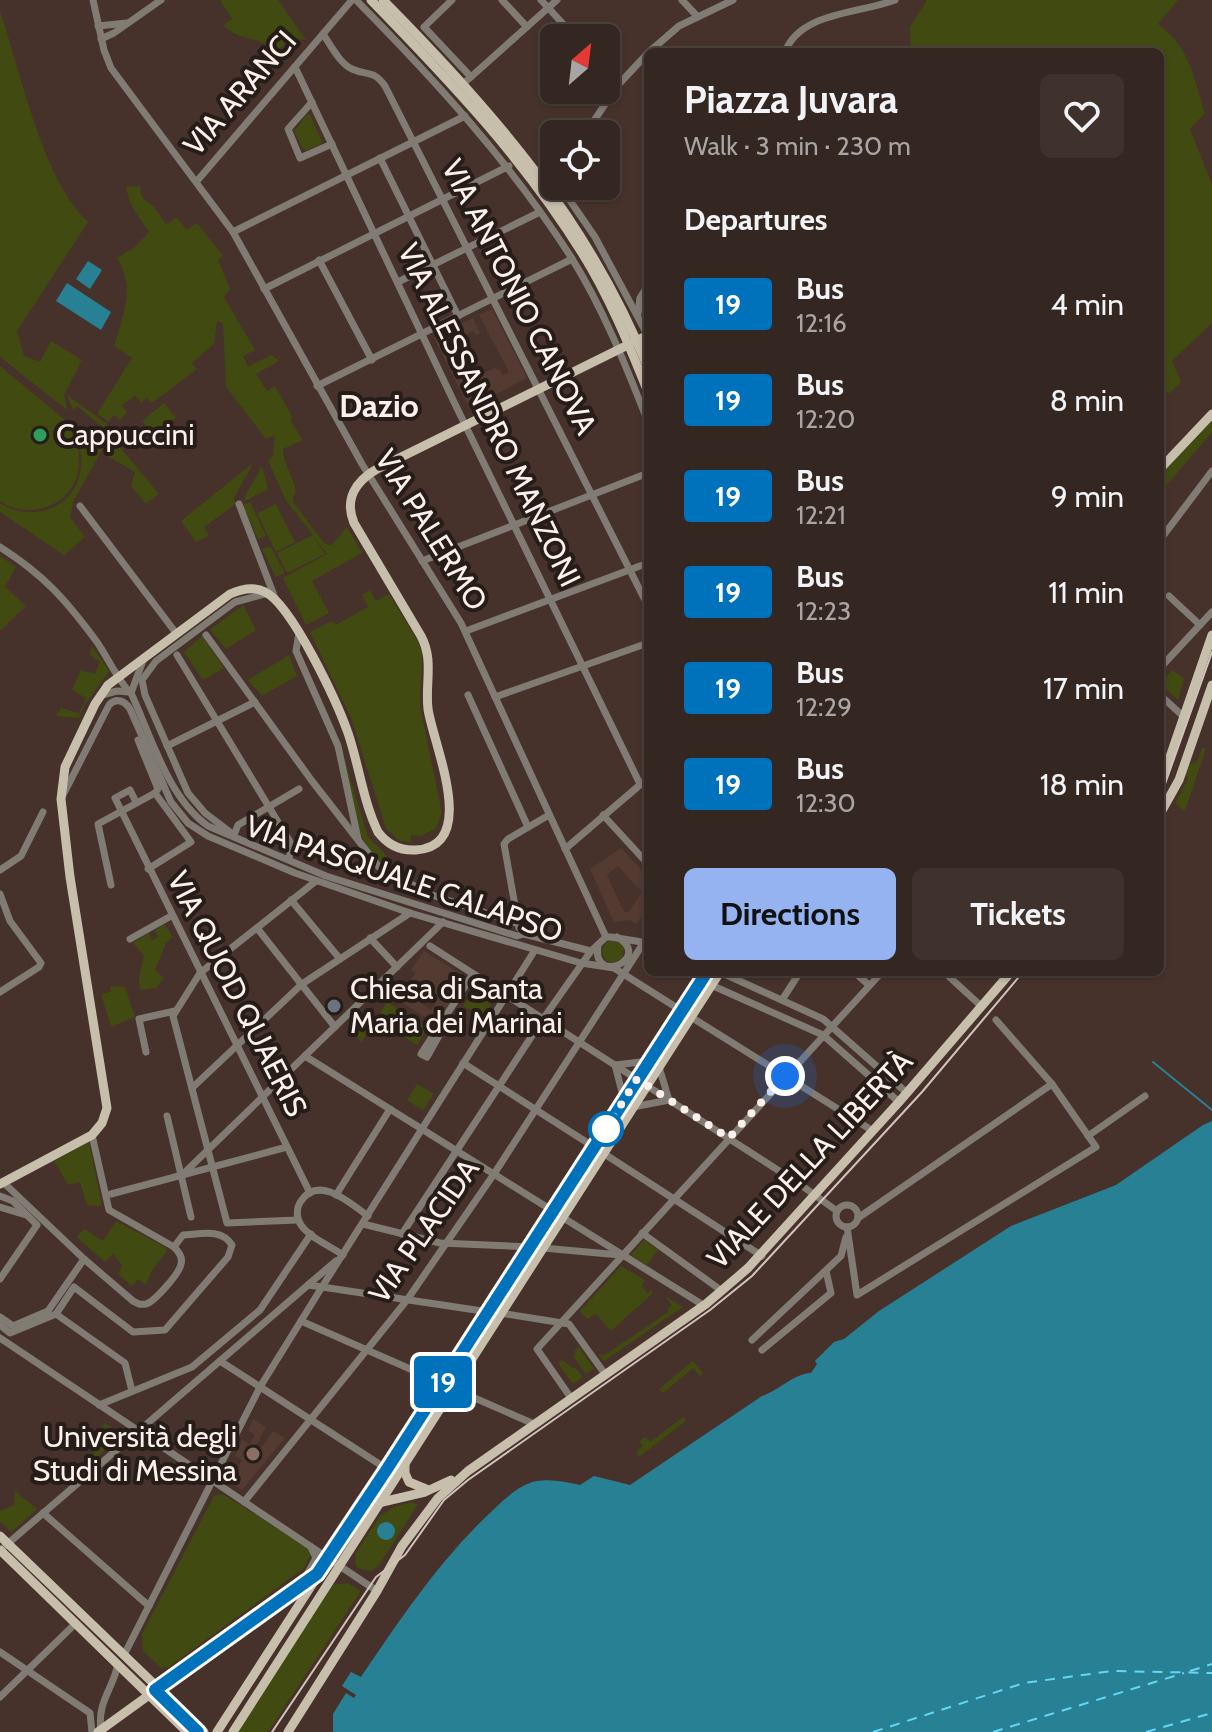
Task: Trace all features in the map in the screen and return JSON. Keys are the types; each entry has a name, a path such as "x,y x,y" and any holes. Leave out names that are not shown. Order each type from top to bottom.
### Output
{"main road":[{"path":"371,0 451,84 517,160 583,255 628,345 644,363"},
{"path":"383,0 467,80 540,173"},
{"path":"560,200 595,258 644,383"},
{"path":"2,1183 92,1135 102,1123 107,1101 70,877 61,799 65,767 100,696 119,675 234,592 253,589 272,596 299,633 347,729 378,832 399,848 417,850 430,846 447,828 451,808 428,712 428,652 351,518 352,495 368,474 644,337"},
{"path":"1164,465 1212,414"},
{"path":"1164,774 1212,635"},
{"path":"1164,807 1179,780 1212,685"},
{"path":"233,1732 406,1461 489,1312 530,1247 558,1214 599,1150 659,1067 706,976"},
{"path":"709,976 711,985"},
{"path":"599,1150 624,1100 649,1061 717,976"},
{"name":"VIALE DELLA LIBERTÀ","path":"468,1471 703,1305 762,1256 1007,976"},
{"path":"217,1732 317,1574 543,1248 558,1214"},
{"path":"406,1461 405,1473 409,1482 420,1488 436,1488"},
{"path":"361,1509 436,1488 468,1471"},
{"path":"288,1732 402,1546 443,1492 468,1471"},
{"path":"2,1545 118,1664 204,1732"},
{"path":"2,1545 124,1655 187,1732"},
{"path":"102,1730 317,1574"},
{"path":"154,1691 198,1732"}],"street":[{"name":"VIA PALERMO","path":"93,0 101,39 114,73 233,232 368,474 466,631 565,849 610,937 626,944 627,957"},
{"path":"101,39 161,0"},
{"path":"354,0 465,116 508,167 628,345 644,407"},
{"name":"VIA ARANCI","path":"197,181 354,0"},
{"path":"452,0 424,27 467,80 557,0"},
{"path":"502,0 527,27"},
{"path":"541,0 563,24"},
{"path":"682,0 697,16"},
{"path":"653,48 679,26 733,0"},
{"path":"787,48 792,37 810,24 895,0"},
{"path":"98,26 129,22"},
{"name":"VIA ANTONIO CANOVA","path":"323,34 347,66 372,73 381,80 644,597"},
{"path":"620,83 644,56"},
{"name":"VIA ALESSANDRO MANZONI","path":"295,67 465,426 640,784"},
{"path":"312,102 288,129 300,158 332,144"},
{"path":"233,232 465,116"},
{"path":"380,158 458,316"},
{"path":"264,289 517,160"},
{"path":"570,200 595,237 644,327"},
{"path":"398,282 540,212"},
{"path":"317,386 572,259"},
{"path":"319,260 372,360"},
{"path":"638,316 644,292"},
{"path":"1164,535 1212,471"},
{"path":"422,561 644,474"},
{"path":"234,835 192,799 142,685 144,675 160,658 235,602 272,596 239,504"},
{"path":"80,506 176,633"},
{"path":"0,550 37,576 74,616 119,675"},
{"path":"0,550 40,574 66,601 144,711 185,800 206,820 289,858 401,898 519,934 592,951 603,964"},
{"path":"466,631 644,564"},
{"path":"1169,596 1200,625"},
{"path":"1164,664 1212,612"},
{"path":"299,633 296,651 338,746 359,843"},
{"path":"206,635 379,867 421,890 519,924"},
{"path":"495,697 644,644"},
{"path":"177,655 292,845 289,858"},
{"path":"144,658 131,693 176,793 189,811 208,826 326,876 469,923 519,934"},
{"path":"100,696 117,691 131,693"},
{"path":"468,695 528,827"},
{"path":"1164,699 1184,717"},
{"name":"VIA PASQUALE CALAPSO","path":"61,799 109,705 121,701 130,709 171,802 188,823 208,836 316,881 410,913 581,963 614,968"},
{"path":"167,746 255,702"},
{"path":"111,885 98,824 123,814 158,789 138,740"},
{"path":"565,849 644,781"},
{"path":"234,835 238,825 299,789"},
{"path":"123,814 115,798 130,790 136,802"},
{"path":"148,869 191,842 155,793"},
{"path":"0,870 21,856 43,812"},
{"name":"VIA QUOD QUAERIS","path":"123,814 310,1193"},
{"path":"519,934 504,844 549,815"},
{"path":"603,815 644,860"},
{"path":"298,1220 227,1223 173,1016 200,973 316,881"},
{"path":"0,894 10,921 41,960 41,965 0,992"},
{"path":"291,900 340,959"},
{"path":"192,1088 302,984 410,913"},
{"path":"130,939 171,916"},
{"path":"181,1176 443,922"},
{"path":"257,928 335,1027"},
{"path":"402,1234 581,963 610,937 644,940"},
{"path":"370,938 397,967"},
{"name":"VIA PLACIDA","path":"244,1502 407,1300 494,1174 644,944"},
{"path":"430,946 817,1195 837,1211 838,1222 847,1227"},
{"path":"124,1655 260,1387 535,950"},
{"path":"592,951 603,964 623,973 873,1131"},
{"path":"614,968 627,957"},
{"path":"623,973 627,957"},
{"path":"440,1027 473,974"},
{"path":"729,976 832,1025 907,1093"},
{"path":"782,1000 797,976"},
{"path":"859,976 869,985"},
{"path":"571,1398 537,1349 878,976"},
{"path":"948,976 981,1006"},
{"path":"711,985 823,1035 899,1102"},
{"path":"146,1052 139,1019 175,1011"},
{"path":"847,1227 857,1295 1096,1147 1052,1084 996,1020"},
{"path":"305,1056 703,1305"},
{"path":"615,1065 649,1061"},
{"path":"463,1063 762,1256"},
{"path":"615,1065 624,1100"},
{"path":"659,1067 669,1100"},
{"path":"847,1227 1052,1084"},
{"path":"1088,1136 1145,1096"},
{"path":"633,1107 669,1100"},
{"path":"336,1195 390,1109"},
{"path":"167,1116 191,1217"},
{"path":"2,1183 133,1301 145,1304 153,1300 179,1270 182,1261 174,1247 109,1210 92,1135"},
{"path":"111,1194 287,1147"},
{"path":"343,1255 311,1234 298,1220 299,1205 310,1193 325,1190 368,1216"},
{"path":"0,1196 13,1201 37,1225 0,1279"},
{"path":"837,1211 849,1204 855,1208 858,1218"},
{"path":"0,1207 28,1216"},
{"path":"363,1224 447,1242 530,1247"},
{"path":"752,1340 841,1256 847,1227"},
{"path":"0,1325 10,1333 56,1314 74,1287 133,1332 165,1330 228,1257 232,1245 218,1233 183,1235 174,1247"},
{"path":"642,1233 722,1291"},
{"path":"99,1405 192,1367 260,1310 311,1234"},
{"path":"543,1248 622,1255"},
{"path":"2,1545 343,1255"},
{"path":"0,1317 13,1326 48,1311 84,1259"},
{"path":"0,1262 9,1266"},
{"path":"762,1350 831,1293 826,1271"},
{"path":"308,1285 489,1312"},
{"path":"500,1313 569,1324 605,1374"},
{"path":"56,1314 125,1363 132,1391"},
{"path":"301,1321 534,1424"},
{"path":"0,1338 377,1591"},
{"path":"220,1361 377,1462 390,1466"},
{"path":"43,1513 149,1606"},
{"path":"301,1585 316,1558 310,1545"},
{"path":"0,1697 76,1623"},
{"path":"0,1652 90,1713 102,1730"},
{"path":"102,1730 100,1708 118,1664"}],"shaded area":[{"path":"492,309 527,378 469,408 434,338 447,331 475,389 480,386 478,381 481,374 494,368 500,370 502,376 509,372 479,315"},
{"path":"473,318 480,333 476,335 473,331 459,344 452,328"},
{"path":"621,848 644,873 644,913 637,924 630,920 614,922 590,869","holes":["618,866 642,892 629,912 624,912 607,875"]},
{"path":"424,951 465,977 436,1024 398,1000 403,991 431,1010 438,998 411,980 416,972 411,970"},
{"name":"Università degli Studi di Messina","path":"253,1419 266,1427 256,1445 261,1448 273,1431 285,1438 242,1490 223,1478 229,1466 237,1470 242,1460 235,1456 242,1440 250,1444 255,1435 248,1430"}],"green space":[{"path":"220,0 278,0 306,40 294,38 274,52 263,43 229,30 224,25 232,19"},
{"path":"927,0 1178,0 1158,24 1184,54 1205,113 1190,129 1212,185 1212,323 1172,361 1181,382 1169,394 1164,388 1164,48 911,48 910,27"},
{"path":"0,11 45,152 72,203 88,222 17,331 24,356 40,362 51,341 82,360 64,395 67,410 0,357"},
{"path":"307,114 322,141 307,150 303,149 294,131"},
{"path":"140,186 144,199 167,225 176,217 187,230 197,223 223,256 218,260 230,289 224,297 255,350 243,356 248,367 271,355 279,361 256,374 267,391 275,386 303,440 283,449 296,492 293,502 324,543 331,546 347,527 362,553 312,581 329,613 306,625 283,578 327,554 315,539 325,554 287,573 277,553 313,535 285,499 268,460 273,456 275,435 266,439 226,387 223,323 217,321 214,344 192,363 197,369 152,403 147,398 141,403 135,396 122,405 127,413 119,420 115,415 108,421 97,414 132,358 114,346 127,291 123,269 117,258 134,248 149,232 127,194 126,187"},
{"name":"Cappuccini","path":"0,366 90,444 85,448 78,446 79,469 74,484 57,502 46,507 23,510 0,501"},
{"path":"67,395 107,424 114,440 159,494 146,504 131,486 135,472 104,454 103,448 74,500 70,517 85,537 64,555 0,512 0,503 24,512 36,512 59,504 75,486 81,470 80,448 85,449 95,443 105,429 77,406 73,410"},
{"path":"164,403 176,418 155,436 142,421"},
{"path":"1212,421 1212,432 1164,488 1164,471"},
{"path":"253,463 234,498 236,504 204,527 209,536 196,542 181,521"},
{"path":"262,466 268,489 245,501 245,496"},
{"path":"250,502 266,536 258,539 243,505"},
{"path":"276,504 295,542 276,552 257,513"},
{"path":"270,546 285,573 276,577 262,549"},
{"path":"0,556 16,567 5,587 26,606 0,631"},
{"path":"370,590 376,601 389,594 422,653 420,706 442,813 436,828 421,836 411,835 411,843 398,840 386,828 351,718 310,632 332,621 335,625 368,607 362,595"},
{"path":"243,605 256,630 226,649 210,630"},
{"path":"202,636 224,668 203,680 184,652"},
{"path":"92,646 109,671 79,718 56,716 61,708 79,713 86,698 72,690 81,670 95,674 100,662 89,654"},
{"path":"289,655 297,676 262,696 248,680"},
{"path":"1172,670 1184,678 1178,700 1164,688 1164,679"},
{"path":"1202,748 1206,748 1185,811 1175,804 1188,778 1185,775 1187,765 1197,762"},
{"path":"344,758 368,837 387,856 382,864 364,841 359,829"},
{"path":"164,924 173,937 166,943 155,970 164,978 156,988 140,990 139,977 144,955 133,943 149,933 152,940 158,937 155,930"},
{"path":"611,940 621,943 624,949 622,958 613,963 606,961 601,952 605,943"},
{"path":"110,986 125,987 135,1017 111,1027 101,994 111,992"},
{"path":"475,988 494,999 483,1017 463,1006"},
{"path":"387,1002 428,1027 417,1045 376,1020"},
{"path":"358,1017 370,1026 361,1043 351,1026"},
{"path":"417,1084 434,1094 423,1110 407,1100"},
{"path":"89,1142 102,1206 87,1205 80,1182 68,1185 54,1161"},
{"path":"116,1221 165,1247 167,1251 152,1270 146,1285 138,1279 132,1286 118,1274 122,1265 113,1254 105,1262 77,1237 84,1229 103,1241"},
{"path":"644,1240 658,1250 647,1265 631,1255"},
{"path":"621,1266 645,1280 642,1286 647,1293 651,1290 653,1293 611,1331 596,1314 587,1319 580,1311"},
{"path":"665,1296 683,1307 604,1361 598,1354 605,1355 668,1312 672,1305"},
{"path":"579,1347 594,1369 586,1374 573,1356"},
{"path":"562,1360 575,1367 583,1377 573,1384 558,1363"},
{"path":"693,1361 703,1373 700,1376 693,1368 663,1393 659,1389"},
{"path":"683,1417 686,1421 639,1457 636,1452 643,1446 639,1441 645,1437 650,1442"},
{"path":"105,1423 121,1434 98,1457 93,1455 96,1448 90,1444"},
{"path":"15,1491 37,1509 11,1532 0,1521 0,1511 14,1505"},
{"path":"222,1494 310,1548 312,1553 303,1569 169,1667 161,1668 143,1651 142,1634 214,1496"},
{"path":"411,1502 418,1504 380,1564 372,1571 359,1569 355,1563 356,1553 380,1516 394,1507"},
{"path":"347,1583 361,1591 268,1732 237,1732 332,1585"}],"water":[{"path":"88,261 102,270 90,289 76,279"},
{"path":"67,283 111,312 101,330 56,301"},
{"path":"1212,1121 1212,1732 333,1732 333,1714 346,1693 354,1698 356,1695 342,1686 351,1672 361,1677 438,1570 472,1531 518,1489 543,1480 580,1485 594,1476 630,1485 762,1396 811,1373 817,1364 815,1361 834,1342 844,1339 879,1311 1011,1226 1116,1185"},
{"path":"386,1522 395,1531 386,1540 377,1531"}],"waterway":[{"path":"1153,1062 1212,1110"}],"ferry route":[{"path":"1190,1671 1212,1664"},
{"path":"873,1732 1024,1683 1112,1671 1212,1673"},
{"path":"993,1732 1184,1673"},
{"path":"1146,1732 1212,1713"}],"tram line":[{"path":"1164,787 1212,652"},
{"path":"272,1732 376,1577 405,1555 444,1500 710,1310 752,1276 922,1092 1020,976"}],"bus line":[{"name":"19","path":"198,1732 155,1690 317,1574 704,976"}],"place":[{"name":"Cappuccini","path":"40,435"},
{"name":"Chiesa di Santa Maria dei Marinai","path":"334,1006"},
{"name":"Università degli Studi di Messina","path":"253,1454"}],"district":[{"name":"Dazio","path":"379,406"}],"route":[{"path":"606,1129 637,1079 729,1138 785,1076"}]}
